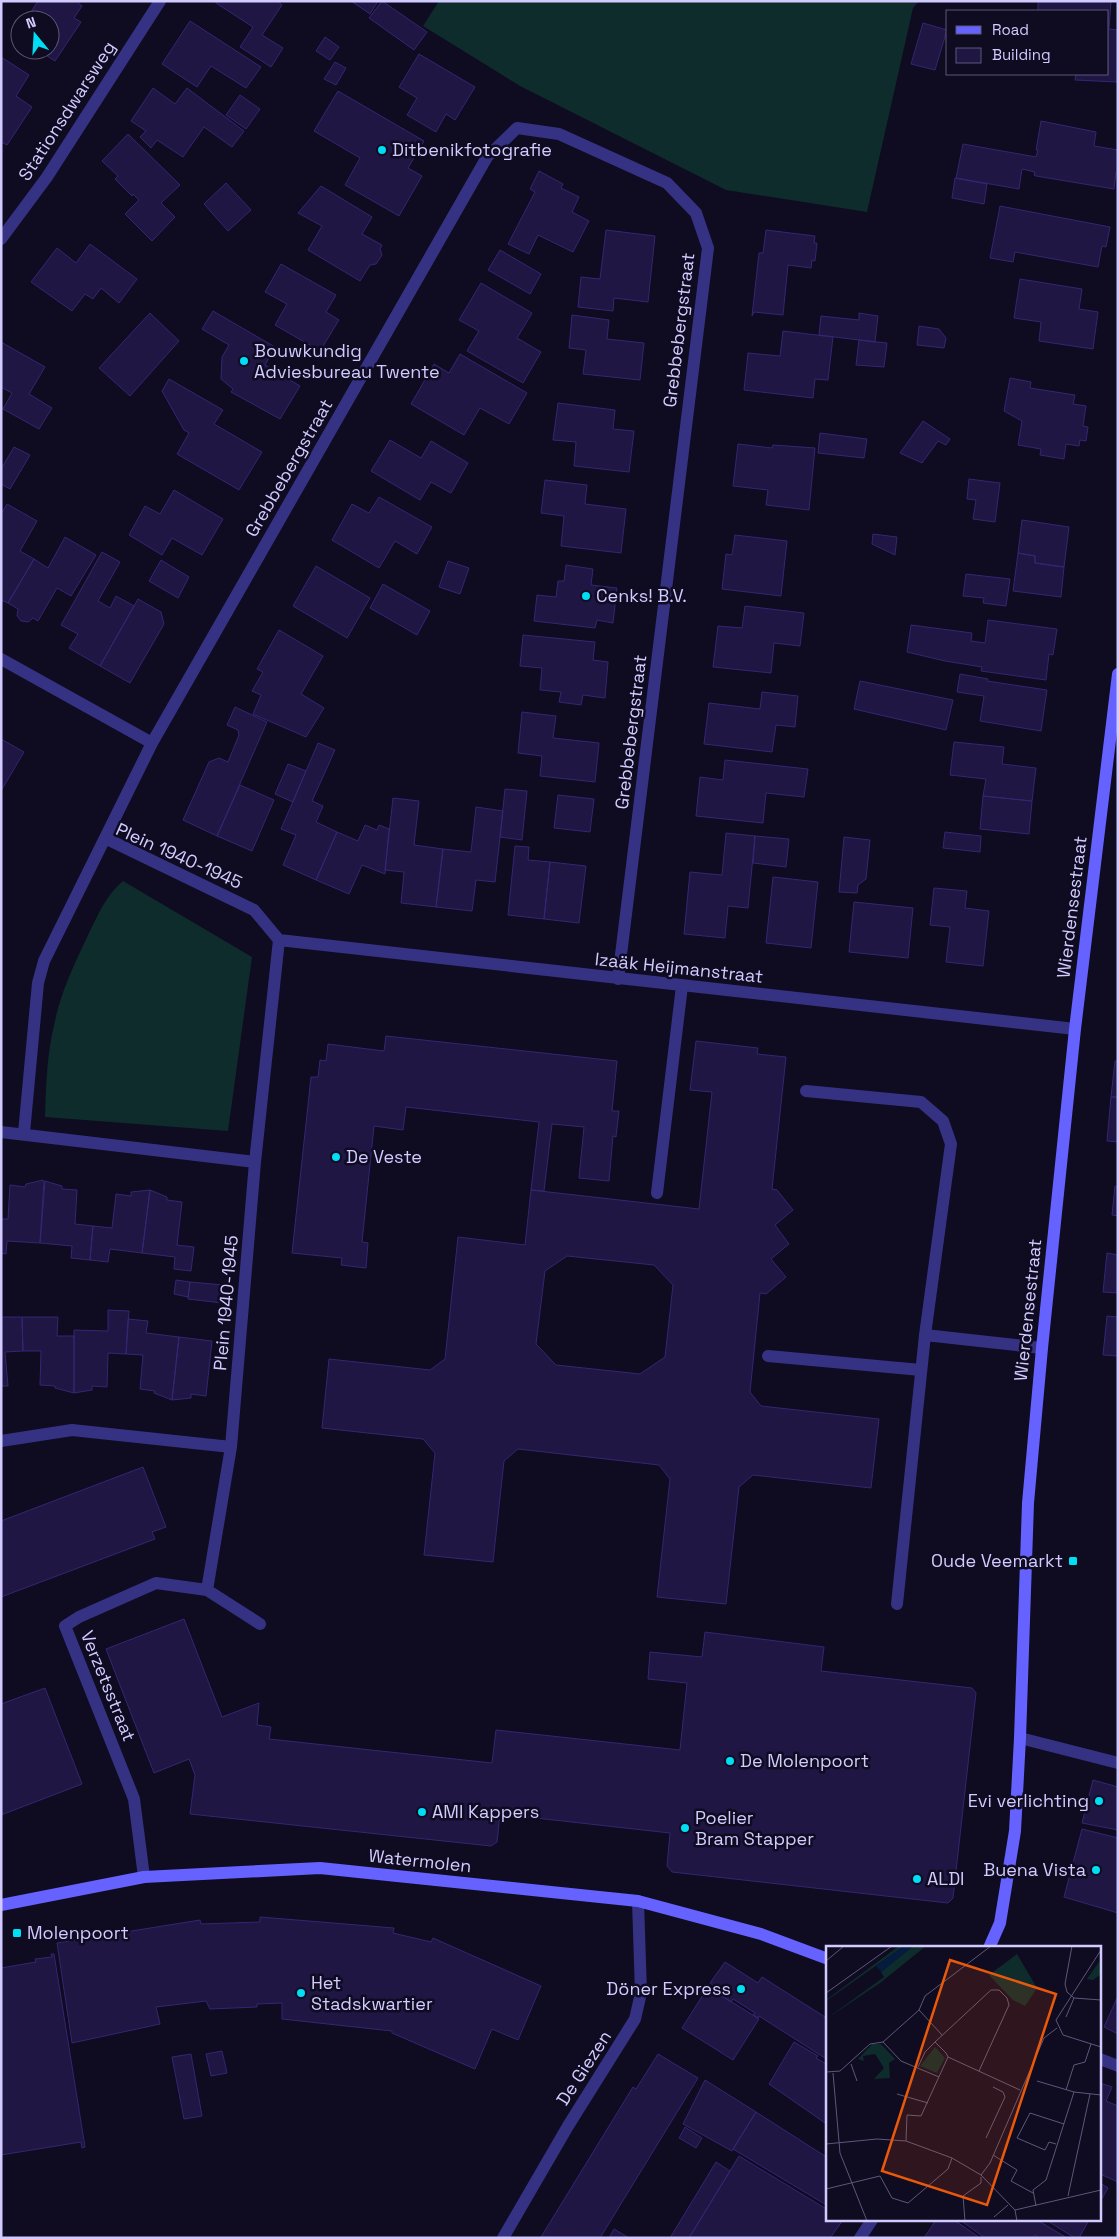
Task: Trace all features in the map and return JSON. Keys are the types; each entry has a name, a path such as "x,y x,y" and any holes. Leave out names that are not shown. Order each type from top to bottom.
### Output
{"street":[{"name":"Stationsdwarsweg","path":"1,239 47,177 160,1"},
{"name":"Grebbebergstraat","path":"105,838 152,743 487,157 517,128 559,134 666,183 696,213 708,248 618,979"},
{"path":"1,659 152,743"},
{"name":"Wierdensestraat","path":"991,1946 1000,1923 1015,1831 1028,1503 1075,1029 1118,674"},
{"name":"Plein 1940-1945","path":"24,1133 38,983 44,961 105,838 254,910 279,940 255,1162 232,1447 207,1590"},
{"name":"Izaäk Heijmanstraat","path":"279,940 1075,1029"},
{"path":"657,1193 682,986"},
{"path":"806,1091 921,1102 943,1121 951,1144 925,1335 897,1604"},
{"path":"1,1132 24,1133 255,1162"},
{"path":"925,1335 1042,1348"},
{"path":"768,1356 921,1370"},
{"path":"1,1441 72,1430 232,1447"},
{"name":"Verzetsstraat","path":"144,1877 134,1798 65,1626 79,1617 156,1583 207,1590"},
{"path":"207,1590 260,1624"},
{"path":"1020,1738 1118,1763"},
{"name":"Watermolen","path":"1,1906 144,1877 320,1868 638,1901 761,1934 826,1958"},
{"name":"De Giezen","path":"503,2238 568,2126 635,2019 641,1993 638,1901"},
{"path":"1102,2059 1118,2066"},
{"path":"863,2236 871,2222"}],"green space":[{"path":"439,1 919,1 913,8 867,212 726,190 520,86 423,26"},
{"path":"123,881 252,957 228,1131 45,1117 46,1081 52,1033 61,999 73,967 99,913 107,899"}],"building":[{"path":"38,1 80,1 78,3 82,6 74,18 81,22 60,54 60,10 32,10"},
{"path":"215,1 277,1 282,5 262,35 283,48 271,67 240,47 253,27"},
{"path":"351,1 378,1 370,14"},
{"path":"382,1 427,32 414,50 369,18"},
{"path":"1038,1 1111,1 1109,29 1109,10 1038,10"},
{"path":"190,21 261,67 246,88 211,66 197,87 162,64"},
{"path":"923,23 946,30 935,70 911,64"},
{"path":"1109,29 1118,30 1117,82 1075,80 1076,75 1109,75"},
{"path":"325,37 339,47 330,60 316,51"},
{"path":"419,54 475,87 455,120 446,114 436,132 407,115 417,98 399,87"},
{"path":"1,57 29,75 16,96 32,107 7,145 1,142"},
{"path":"335,62 346,68 336,85 324,79"},
{"path":"153,88 175,104 187,88 244,131 232,147 204,127 183,157 157,140 151,148 140,137 146,131 131,121"},
{"name":"Ditbenikfotografie","path":"338,91 424,141 408,168 422,176 399,216 345,185 360,158 314,131"},
{"path":"240,95 260,109 246,129 226,115"},
{"path":"1041,121 1096,132 1094,146 1118,150 1118,173 1116,172 1114,189 1036,176 1034,175 1035,172 1022,169 1019,189 956,178 963,144 1036,157"},
{"path":"128,134 180,185 161,203 175,217 152,241 125,214 139,200 133,194 132,196 115,179 118,176 102,161"},
{"path":"539,171 563,184 561,188 579,197 572,212 589,221 573,252 538,235 529,254 508,244 535,192 530,189"},
{"path":"955,178 987,184 984,204 952,198"},
{"path":"226,183 251,210 228,231 204,204"},
{"path":"321,186 372,217 362,234 382,245 380,249 382,255 376,264 370,265 360,281 308,250 322,226 298,213"},
{"path":"1000,206 1110,227 1106,247 1102,246 1098,267 1015,252 1013,262 990,258"},
{"path":"606,230 655,236 648,302 614,298 613,311 578,307 581,277 600,279"},
{"path":"766,230 815,236 814,243 817,243 815,261 812,260 811,268 788,265 783,315 754,312 752,316 759,253 763,253"},
{"path":"90,244 137,279 119,303 101,288 93,299 85,294 72,311 31,282 57,248 76,263"},
{"path":"500,250 541,274 530,294 488,270"},
{"path":"281,264 336,295 326,312 339,320 320,351 275,325 287,304 265,292"},
{"path":"1020,279 1082,289 1079,309 1098,312 1093,349 1039,341 1041,322 1014,318"},
{"path":"481,283 532,313 517,338 541,352 523,383 467,351 479,331 459,320"},
{"name":"Bouwkundig Adviesbureau Twente","path":"213,311 275,347 265,365 300,386 280,419 231,392 233,389 221,379 222,357 229,345 202,329"},
{"path":"150,313 179,341 130,396 99,368"},
{"path":"859,313 878,316 875,342 819,335 821,316 859,320"},
{"path":"572,315 609,320 607,339 644,343 640,380 583,374 586,350 569,348"},
{"path":"919,326 939,329 946,338 944,348 917,345"},
{"path":"783,331 833,337 828,380 815,379 813,398 744,390 748,353 780,356"},
{"path":"859,340 887,343 884,367 856,365"},
{"path":"1,342 45,367 29,394 52,408 39,429 3,409 12,393 1,387"},
{"path":"460,354 527,393 509,424 480,408 464,435 411,404 434,364 449,373"},
{"path":"1010,378 1031,382 1030,388 1075,395 1073,404 1086,406 1083,426 1088,427 1086,441 1080,440 1079,446 1066,444 1064,459 1040,455 1041,449 1018,445 1022,421 1004,411"},
{"path":"169,379 223,410 214,424 262,452 239,490 177,454 189,433 184,430 162,391"},
{"path":"558,403 615,410 613,429 634,431 629,472 574,466 576,442 553,440"},
{"path":"923,421 950,439 946,445 938,441 922,463 900,453"},
{"path":"820,433 867,439 864,458 818,453"},
{"path":"390,440 421,458 431,441 468,463 451,493 431,482 420,500 371,471"},
{"path":"738,444 772,448 773,445 815,448 809,510 766,505 768,490 733,486"},
{"path":"14,447 30,455 10,489 1,484 1,469"},
{"path":"969,479 1000,483 995,522 973,519 976,500 967,499"},
{"path":"545,480 587,485 585,504 626,509 621,553 561,546 564,516 541,513"},
{"path":"174,490 223,519 202,555 172,538 162,555 129,535 145,506 160,514"},
{"path":"379,497 432,527 417,554 395,541 379,568 332,540 352,504 369,513"},
{"path":"7,504 37,521 20,551 34,559 8,603 1,600 1,514"},
{"path":"1022,520 1069,527 1064,567 1035,563 1035,556 1018,553"},
{"path":"873,534 897,537 895,555 872,544"},
{"path":"735,535 787,541 781,596 722,589 726,554 732,555"},
{"path":"65,537 96,555 71,596 57,588 38,621 33,618 28,622 21,621 17,616 18,609 8,603 34,559 48,568"},
{"path":"102,552 120,562 98,601 110,608 116,596 134,606 100,666 69,648 78,634 61,625"},
{"path":"1018,553 1035,556 1035,563 1064,567 1061,597 1013,591"},
{"path":"161,560 189,577 178,598 149,581"},
{"path":"448,561 469,568 460,594 439,587"},
{"name":"Cenks! B.V.","path":"566,565 593,569 591,585 617,588 613,623 597,620 595,628 534,621 537,595 556,597 558,581 564,581"},
{"path":"316,566 370,598 347,638 293,606"},
{"path":"966,574 1010,579 1006,606 983,603 984,598 963,596"},
{"path":"383,584 430,611 417,635 370,608"},
{"path":"138,599 161,612 164,624 130,683 100,666"},
{"path":"745,606 804,613 800,646 774,643 771,673 713,667 718,626 742,628"},
{"path":"988,620 1057,629 1053,655 1049,654 1046,680 981,671 982,667 907,652 911,625 972,633 971,641 985,643"},
{"path":"279,630 323,656 301,694 324,708 306,737 253,714 261,695 252,691 263,672 257,669"},
{"path":"523,635 595,642 593,660 608,662 605,698 583,695 581,705 559,702 561,692 540,690 542,668 520,666"},
{"path":"960,674 988,679 987,681 1047,690 1041,731 980,721 984,696 957,692"},
{"path":"860,681 953,700 946,730 854,709"},
{"path":"762,692 798,696 795,727 776,725 772,752 704,744 709,703 760,709"},
{"path":"235,707 267,722 217,836 183,820 209,762 219,758 228,762 239,735 238,730 227,725"},
{"path":"522,712 556,716 553,738 599,743 595,782 540,776 542,756 518,753"},
{"path":"1,739 24,752 1,791"},
{"path":"954,742 1004,747 1002,764 1036,768 1032,801 983,796 986,779 950,775"},
{"path":"318,743 335,750 312,801 323,806 316,822 337,832 316,880 283,865 296,835 281,829"},
{"path":"725,760 808,769 804,797 766,793 763,823 696,816 700,777 723,780"},
{"path":"288,764 306,771 293,802 275,794"},
{"path":"240,785 274,800 252,851 217,836"},
{"path":"505,789 527,791 522,840 500,837"},
{"path":"558,795 594,799 590,832 554,828"},
{"path":"983,796 1032,801 1029,834 980,829"},
{"path":"393,798 419,801 414,845 443,849 436,907 401,903 404,872 385,870"},
{"path":"476,807 503,811 495,882 476,880 472,911 436,907 443,849 471,852"},
{"path":"365,825 377,830 379,825 389,829 385,874 362,865 349,894 316,880 337,832 358,841"},
{"path":"945,832 981,836 980,852 943,848"},
{"path":"726,833 755,836 748,908 728,906 725,938 684,934 690,872 722,875"},
{"path":"755,836 789,839 786,867 753,863"},
{"path":"844,837 870,840 866,879 858,885 857,893 839,892"},
{"path":"515,846 529,847 528,860 550,862 544,919 508,915"},
{"path":"550,862 586,866 579,923 544,919"},
{"path":"773,877 818,882 811,948 766,943"},
{"path":"934,888 967,891 965,908 989,911 983,966 946,962 950,927 930,925"},
{"path":"854,902 913,908 908,958 849,952"},
{"name":"De Veste","path":"386,1036 617,1061 612,1111 619,1111 616,1137 613,1136 609,1181 579,1178 584,1127 552,1124 544,1191 531,1190 539,1122 406,1107 403,1130 374,1126 362,1242 368,1243 366,1268 341,1265 342,1258 292,1253 311,1077 318,1077 320,1060 326,1061 328,1044 384,1051"},
{"path":"696,1041 758,1048 757,1054 786,1057 772,1189 777,1190 793,1210 775,1225 789,1244 771,1259 786,1277 766,1294 760,1293 750,1392 761,1406 879,1419 871,1488 753,1475 739,1487 726,1604 657,1597 670,1479 659,1465 518,1449 504,1461 493,1562 424,1555 435,1453 423,1439 322,1428 329,1359 430,1370 445,1359 458,1237 525,1245 531,1190 699,1209 712,1092 690,1090","holes":["567,1256 654,1265 673,1285 665,1357 640,1374 556,1365 536,1344 545,1271"]},
{"path":"1115,1061 1118,1061 1118,1097 1111,1097"},
{"path":"1111,1097 1118,1097 1118,1142 1107,1141"},
{"path":"43,1180 40,1243 7,1241 6,1254 1,1253 1,1219 8,1219 10,1185 25,1187 26,1184"},
{"path":"45,1181 62,1186 62,1189 77,1190 75,1224 93,1226 90,1260 71,1258 72,1246 40,1243"},
{"path":"1115,1186 1118,1187 1118,1216 1112,1215"},
{"path":"150,1190 167,1197 167,1200 182,1202 177,1245 194,1247 191,1271 174,1269 175,1257 142,1253"},
{"path":"150,1190 142,1253 110,1249 108,1262 90,1260 93,1226 112,1228 116,1194 131,1196 131,1192"},
{"path":"1107,1253 1118,1255 1118,1293 1103,1292"},
{"path":"176,1280 190,1282 188,1297 174,1294"},
{"path":"190,1282 224,1285 222,1303 188,1299"},
{"path":"108,1310 129,1311 126,1354 108,1353 107,1387 92,1386 92,1390 74,1393 74,1330 108,1331"},
{"path":"1107,1316 1118,1317 1118,1356 1103,1355"},
{"path":"1,1317 22,1317 23,1351 5,1352 8,1386 1,1386"},
{"path":"22,1317 58,1317 57,1336 74,1336 74,1393 55,1388 55,1386 40,1385 41,1351 23,1351"},
{"path":"128,1319 148,1321 146,1333 179,1337 172,1400 154,1393 155,1391 140,1389 143,1355 126,1354"},
{"path":"179,1337 212,1341 206,1396 191,1394 191,1398 172,1400"},
{"path":"143,1467 166,1527 152,1532 155,1539 1,1597 1,1521"},
{"name":"De Molenpoort","path":"184,1619 222,1717 259,1703 257,1725 271,1727 269,1739 492,1763 496,1730 680,1750 687,1683 648,1679 650,1652 702,1657 705,1632 824,1647 821,1671 972,1688 976,1693 953,1898 948,1903 672,1872 667,1866 670,1833 500,1814 497,1842 491,1846 190,1814 195,1775 189,1759 154,1773 106,1649"},
{"path":"45,1688 82,1784 1,1815 1,1704"},
{"path":"1093,1780 1118,1787 1118,1830 1082,1823"},
{"path":"1082,1829 1118,1838 1118,1913 1064,1897"},
{"name":"Het Stadskwartier","path":"260,1917 394,1928 393,1933 431,1942 433,1938 541,1986 518,2040 492,2029 475,2069 392,2033 392,2031 282,2019 282,2003 257,2004 257,2007 210,2009 206,2001 156,2007 160,2024 72,2043 57,1943 200,1920 201,1924 260,1922"},
{"path":"51,1954 54,1954 85,2147 82,2148 81,2142 1,2155 1,1968 36,1962 35,1959 52,1957"},
{"path":"725,1962 758,1983 762,1977 825,2017 826,2015 826,2059 759,2016 758,2018 753,2015 755,2013 733,1999 731,2002 717,1993 719,1989 710,1983"},
{"path":"708,1987 759,2019 733,2060 682,2028"},
{"path":"1118,1997 1118,2034 1104,2027"},
{"path":"794,2042 818,2056 816,2058 826,2064 826,2124 769,2084"},
{"path":"222,2051 227,2073 211,2076 206,2054"},
{"path":"191,2054 202,2116 184,2119 172,2057"},
{"path":"658,2054 698,2078 600,2238 541,2237 633,2087 636,2089"},
{"path":"705,2080 756,2112 732,2151 683,2124"},
{"path":"1102,2084 1112,2087 1106,2101 1118,2106 1118,2182 1102,2175"},
{"path":"756,2112 826,2157 826,2205 733,2149"},
{"path":"685,2127 702,2138 696,2148 679,2138"},
{"path":"739,2156 826,2209 826,2222 842,2222 830,2238 689,2238"},
{"path":"716,2162 730,2171 689,2238 670,2238"},
{"path":"1102,2184 1108,2188 1102,2198"},
{"path":"935,2222 957,2222 980,2238 924,2238"},
{"path":"963,2222 1040,2222 1067,2238 1039,2238 1035,2235 1033,2238 985,2238"},
{"path":"1049,2222 1088,2222 1079,2238 1075,2238"},
{"path":"614,2229 629,2238 609,2238"}],"place":[{"name":"Ditbenikfotografie","path":"382,150"},
{"name":"Bouwkundig Adviesbureau Twente","path":"244,361"},
{"name":"Cenks! B.V.","path":"586,596"},
{"name":"De Veste","path":"336,1157"},
{"name":"Oude Veemarkt","path":"1073,1561"},
{"name":"De Molenpoort","path":"730,1761"},
{"name":"Evi verlichting","path":"1099,1801"},
{"name":"AMI Kappers","path":"422,1812"},
{"name":"Poelier Bram Stapper","path":"685,1828"},
{"name":"Buena Vista","path":"1096,1870"},
{"name":"ALDI","path":"917,1879"},
{"name":"Molenpoort","path":"17,1933"},
{"name":"Döner Express","path":"741,1989"},
{"name":"Het Stadskwartier","path":"301,1993"}]}
